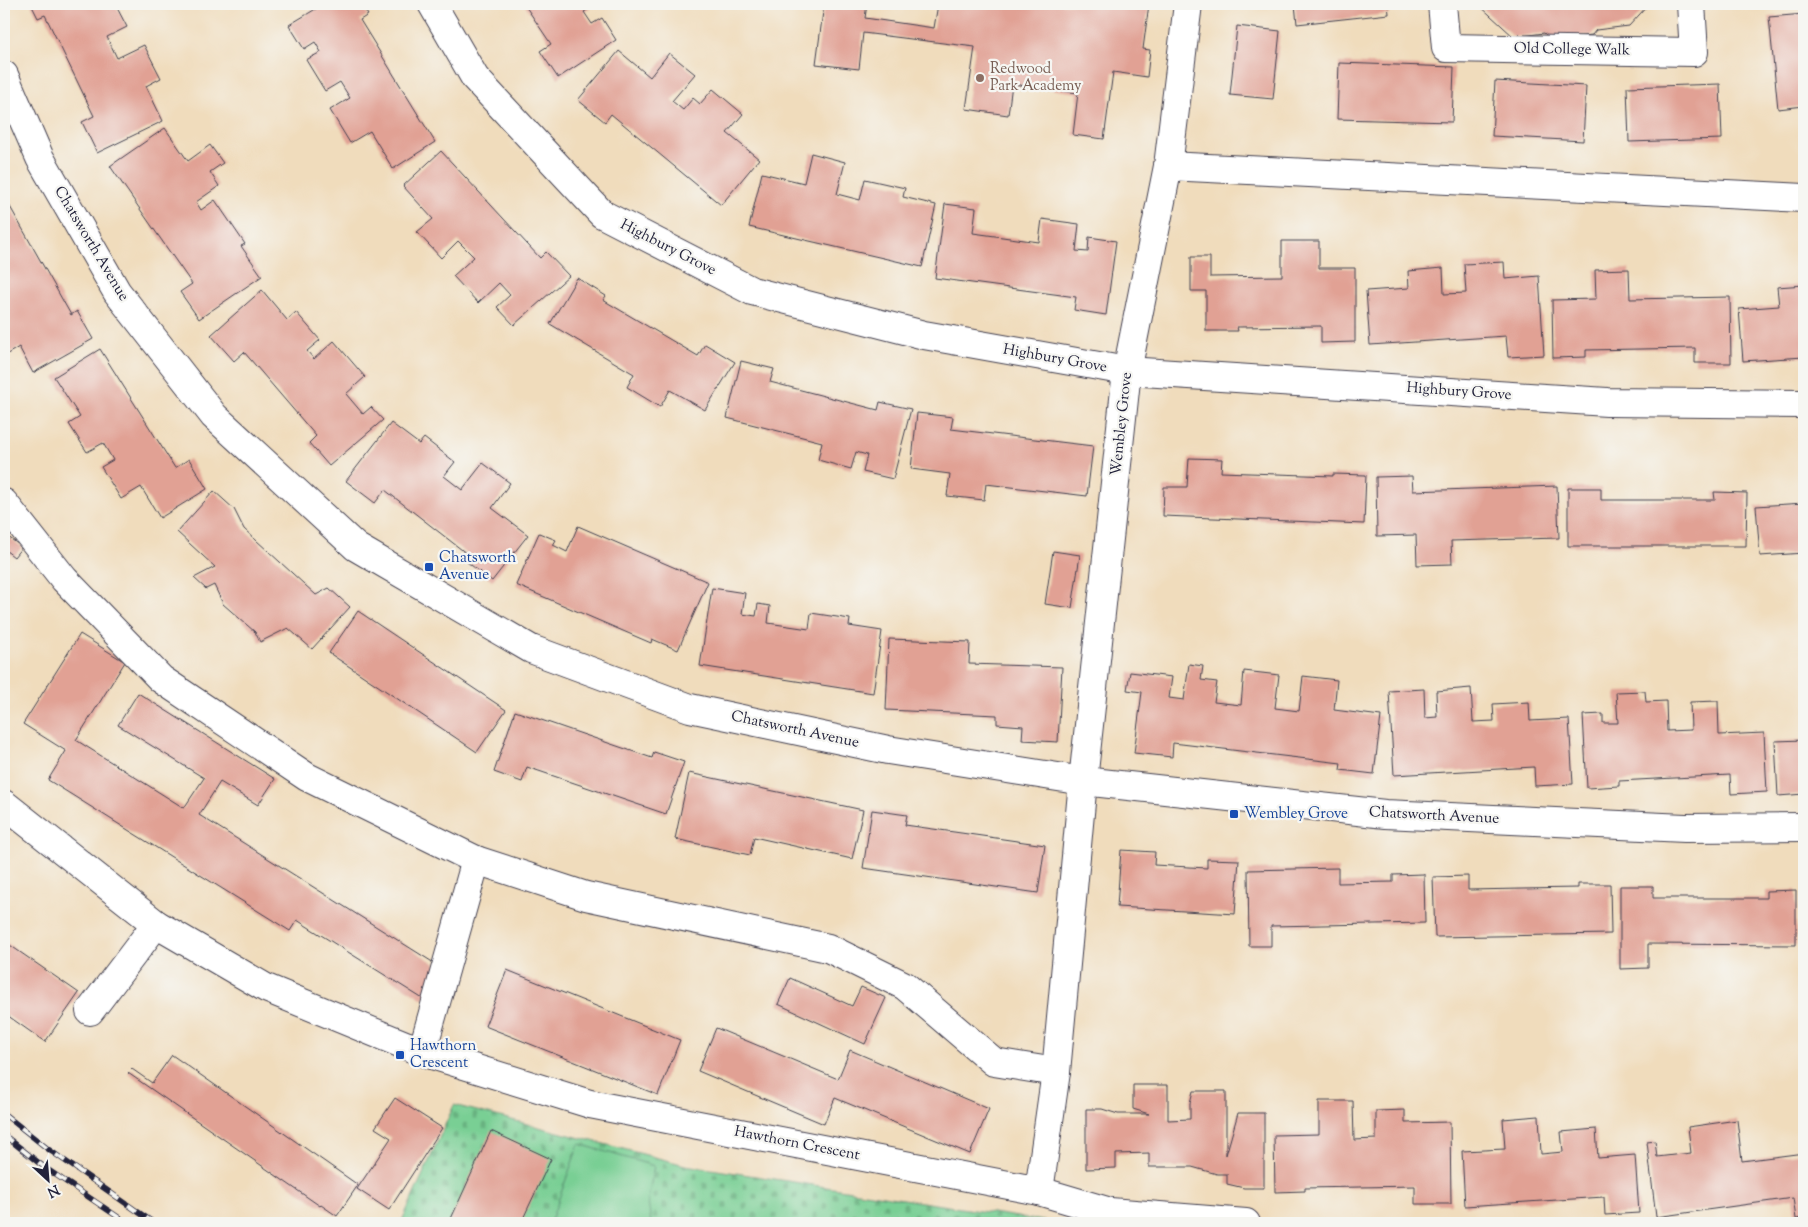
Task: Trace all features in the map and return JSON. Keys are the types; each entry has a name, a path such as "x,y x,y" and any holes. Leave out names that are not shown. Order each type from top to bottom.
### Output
{"street":[{"name":"Highbury Grove","path":"432,4 475,78 602,214 752,291 924,335 1127,372 1607,402 1804,404"},
{"name":"Wembley Grove","path":"1039,1191 1056,1072 1083,781 1127,372 1168,166 1188,4"},
{"name":"Old College Walk","path":"1442,4 1446,48 1694,52 1691,4"},
{"name":"Chatsworth Avenue","path":"4,75 40,158 117,292 214,416 356,547 531,649 690,708 888,750 1083,781 1385,814 1685,828 1804,827"},
{"path":"1168,166 1804,198"},
{"path":"4,502 64,578 162,679 307,777 476,860 586,896 828,948 905,986 994,1062 1056,1072"},
{"name":"Hawthorn Crescent","path":"4,804 156,924 266,988 422,1052 590,1104 1039,1191 1109,1218 1246,1223"},
{"path":"422,1052 476,860"},
{"path":"90,1011 156,924"}],"green space":[{"path":"454,1105 685,1165 1056,1223 401,1223"},
{"path":"579,1144 654,1166 648,1201 651,1223 550,1223"}],"building":[{"path":"31,4 115,4 127,27 107,37 117,58 144,45 161,78 146,86 163,121 97,153 82,122 94,116 45,15 38,18"},
{"path":"324,4 361,4 368,15 360,20 435,142 393,169 370,131 350,143 330,110 350,98 340,82 325,91 306,60 321,52 315,42 304,49 289,25"},
{"path":"524,4 596,4 584,12 592,24 602,18 616,40 558,78 540,51 551,44"},
{"path":"824,4 867,4 865,18 934,28 938,4 1149,4 1143,49 1150,50 1147,77 1113,72 1104,139 1073,135 1078,93 1012,84 1008,115 966,109 975,47 863,33 859,69 816,64"},
{"path":"1295,4 1388,4 1389,14 1297,24"},
{"path":"1478,4 1649,4 1629,26 1596,30 1592,35 1552,40 1544,33 1514,37"},
{"path":"1804,14 1804,106 1778,109 1769,17"},
{"path":"1237,26 1280,31 1273,99 1230,95"},
{"path":"619,51 650,77 669,53 695,74 672,101 683,110 693,98 700,104 713,89 743,114 727,133 759,159 721,205 611,114 605,122 578,100"},
{"path":"1339,63 1454,67 1452,122 1337,119"},
{"path":"1495,81 1586,86 1583,141 1492,136"},
{"path":"1720,84 1722,139 1629,142 1627,87"},
{"path":"165,128 188,161 210,145 223,163 210,172 219,186 196,202 201,210 215,200 245,244 241,246 262,276 199,319 180,292 192,284 110,166"},
{"path":"441,151 540,258 546,252 569,276 514,325 497,307 510,295 499,283 478,303 453,276 474,257 458,241 441,258 417,232 433,219 403,186"},
{"path":"811,153 845,162 837,194 860,200 865,179 905,188 903,197 936,205 922,267 749,227 762,173 804,183"},
{"path":"4,196 71,315 77,311 93,339 33,373 19,347 4,356"},
{"path":"945,204 976,208 973,233 1039,242 1042,219 1079,224 1076,251 1088,252 1089,237 1116,241 1106,315 1074,310 1076,297 935,278"},
{"path":"1282,241 1319,241 1319,268 1355,268 1355,342 1321,343 1321,326 1237,327 1238,331 1206,331 1206,291 1191,291 1191,257 1210,257 1210,277 1282,276"},
{"path":"1504,262 1505,279 1539,276 1544,355 1508,357 1506,336 1370,345 1366,291 1409,288 1408,271 1443,268 1444,294 1466,293 1464,264"},
{"path":"1629,269 1630,299 1730,297 1731,363 1695,363 1695,348 1586,350 1586,357 1553,358 1552,300 1596,299 1595,270"},
{"path":"577,278 606,296 603,300 698,356 705,344 735,362 705,410 670,390 660,407 627,387 634,374 550,324"},
{"path":"1804,285 1804,357 1743,361 1739,309 1779,306 1777,287"},
{"path":"262,290 287,320 296,312 320,340 307,351 314,359 334,341 365,377 346,394 363,414 371,407 383,420 329,466 309,443 316,436 244,352 234,361 211,335"},
{"path":"100,349 175,468 189,459 207,489 160,518 141,487 121,499 101,467 113,460 103,443 87,452 69,424 80,417 54,377"},
{"path":"741,361 774,369 770,382 878,410 880,402 911,409 893,479 863,472 867,455 856,452 851,469 818,460 822,442 727,418"},
{"path":"917,413 953,417 951,429 1093,446 1087,496 986,484 984,500 947,496 950,474 911,469"},
{"path":"391,423 419,444 424,438 455,462 444,476 462,490 483,463 510,483 492,508 528,535 492,581 467,562 471,557 385,490 375,503 346,481"},
{"path":"1189,458 1222,459 1221,472 1333,476 1333,474 1366,475 1364,524 1163,516 1164,487 1187,487"},
{"path":"1412,476 1413,491 1557,486 1559,538 1451,541 1452,564 1417,565 1416,535 1377,536 1376,477"},
{"path":"1568,488 1601,488 1601,500 1715,500 1714,492 1747,493 1746,546 1568,546"},
{"path":"214,491 234,509 244,529 316,595 329,588 350,607 312,649 288,628 260,642 255,632 223,604 214,585 206,589 194,578 215,567 177,532"},
{"path":"1804,503 1804,553 1760,556 1756,506"},
{"path":"578,526 708,582 678,650 652,639 651,643 516,585 539,533 556,540 553,545 567,552"},
{"path":"4,534 22,547 14,557 5,550 4,552"},
{"path":"1053,551 1080,555 1072,608 1045,604"},
{"path":"712,588 745,593 742,614 756,616 758,604 770,606 768,623 809,629 811,613 850,619 849,626 882,631 873,693 700,666"},
{"path":"358,611 506,710 477,752 329,653"},
{"path":"80,634 125,662 76,740 184,808 204,778 118,725 138,693 275,779 258,805 220,782 199,815 442,968 423,999 297,920 290,931 48,780 66,751 23,724"},
{"path":"889,639 970,642 969,664 1062,667 1058,742 1022,740 1023,726 997,724 997,715 886,710"},
{"path":"1189,664 1203,666 1201,680 1217,682 1214,702 1241,705 1244,671 1279,675 1275,708 1299,711 1303,676 1337,680 1334,710 1381,716 1374,774 1340,770 1341,763 1173,743 1172,757 1134,753 1142,692 1127,690 1130,672 1172,677 1169,698 1184,700"},
{"path":"1471,688 1473,722 1494,721 1493,704 1529,702 1530,721 1569,719 1573,784 1535,786 1534,767 1394,775 1389,691 1424,689 1425,718 1437,717 1436,691"},
{"path":"1645,691 1646,702 1666,701 1667,731 1691,730 1690,702 1718,701 1719,735 1764,733 1767,792 1731,794 1730,775 1619,781 1619,786 1587,788 1583,715 1603,714 1603,723 1618,723 1616,692"},
{"path":"515,711 652,758 654,752 684,762 666,814 527,767 522,782 494,772"},
{"path":"1804,740 1804,794 1778,796 1775,741"},
{"path":"689,773 863,810 852,859 754,837 750,855 675,839"},
{"path":"872,810 907,815 905,825 1045,845 1038,893 863,868"},
{"path":"1121,850 1155,852 1154,865 1207,868 1207,859 1239,860 1235,914 1117,907"},
{"path":"1338,868 1338,883 1393,882 1393,875 1424,874 1425,923 1271,926 1271,946 1249,946 1248,870"},
{"path":"1468,876 1468,890 1578,888 1578,884 1610,884 1611,934 1435,937 1433,877"},
{"path":"1620,886 1653,886 1653,898 1766,898 1766,891 1796,890 1796,945 1648,944 1648,968 1620,969"},
{"path":"4,941 79,993 45,1042 4,1013"},
{"path":"507,970 680,1040 658,1095 485,1026"},
{"path":"790,978 852,1006 861,987 886,998 865,1044 778,1004"},
{"path":"716,1028 838,1079 850,1050 989,1109 970,1154 835,1098 824,1124 698,1071"},
{"path":"172,1055 358,1185 337,1216 128,1073 132,1069 152,1083"},
{"path":"1133,1085 1168,1085 1168,1120 1190,1119 1190,1103 1193,1091 1226,1091 1226,1155 1238,1113 1264,1113 1264,1188 1244,1188 1227,1184 1227,1174 1217,1174 1192,1167 1149,1167 1149,1153 1116,1154 1116,1168 1086,1169 1086,1109 1102,1109 1118,1114 1149,1114 1133,1109"},
{"path":"395,1098 442,1128 389,1210 357,1189 391,1138 375,1128"},
{"path":"1319,1101 1353,1101 1354,1140 1376,1139 1376,1111 1405,1110 1405,1123 1450,1122 1451,1204 1415,1204 1415,1186 1305,1188 1305,1191 1275,1192 1274,1135 1319,1134"},
{"path":"1539,1116 1541,1154 1563,1152 1561,1132 1596,1129 1598,1158 1635,1155 1639,1213 1605,1215 1604,1197 1465,1206 1462,1151 1505,1149 1503,1119"},
{"path":"1737,1120 1742,1161 1804,1153 1804,1218 1796,1219 1793,1198 1656,1217 1647,1142 1655,1141 1657,1157 1691,1153 1688,1127"},
{"path":"491,1131 551,1159 521,1223 449,1223"}],"railway":[{"path":"4,1114 48,1149 154,1223"},
{"path":"4,1135 44,1167 127,1223"}],"place":[{"name":"Redwood Park Academy","path":"980,78"},
{"name":"Chatsworth Avenue","path":"429,567"},
{"name":"Wembley Grove","path":"1234,814"},
{"name":"Hawthorn Crescent","path":"400,1055"}]}
